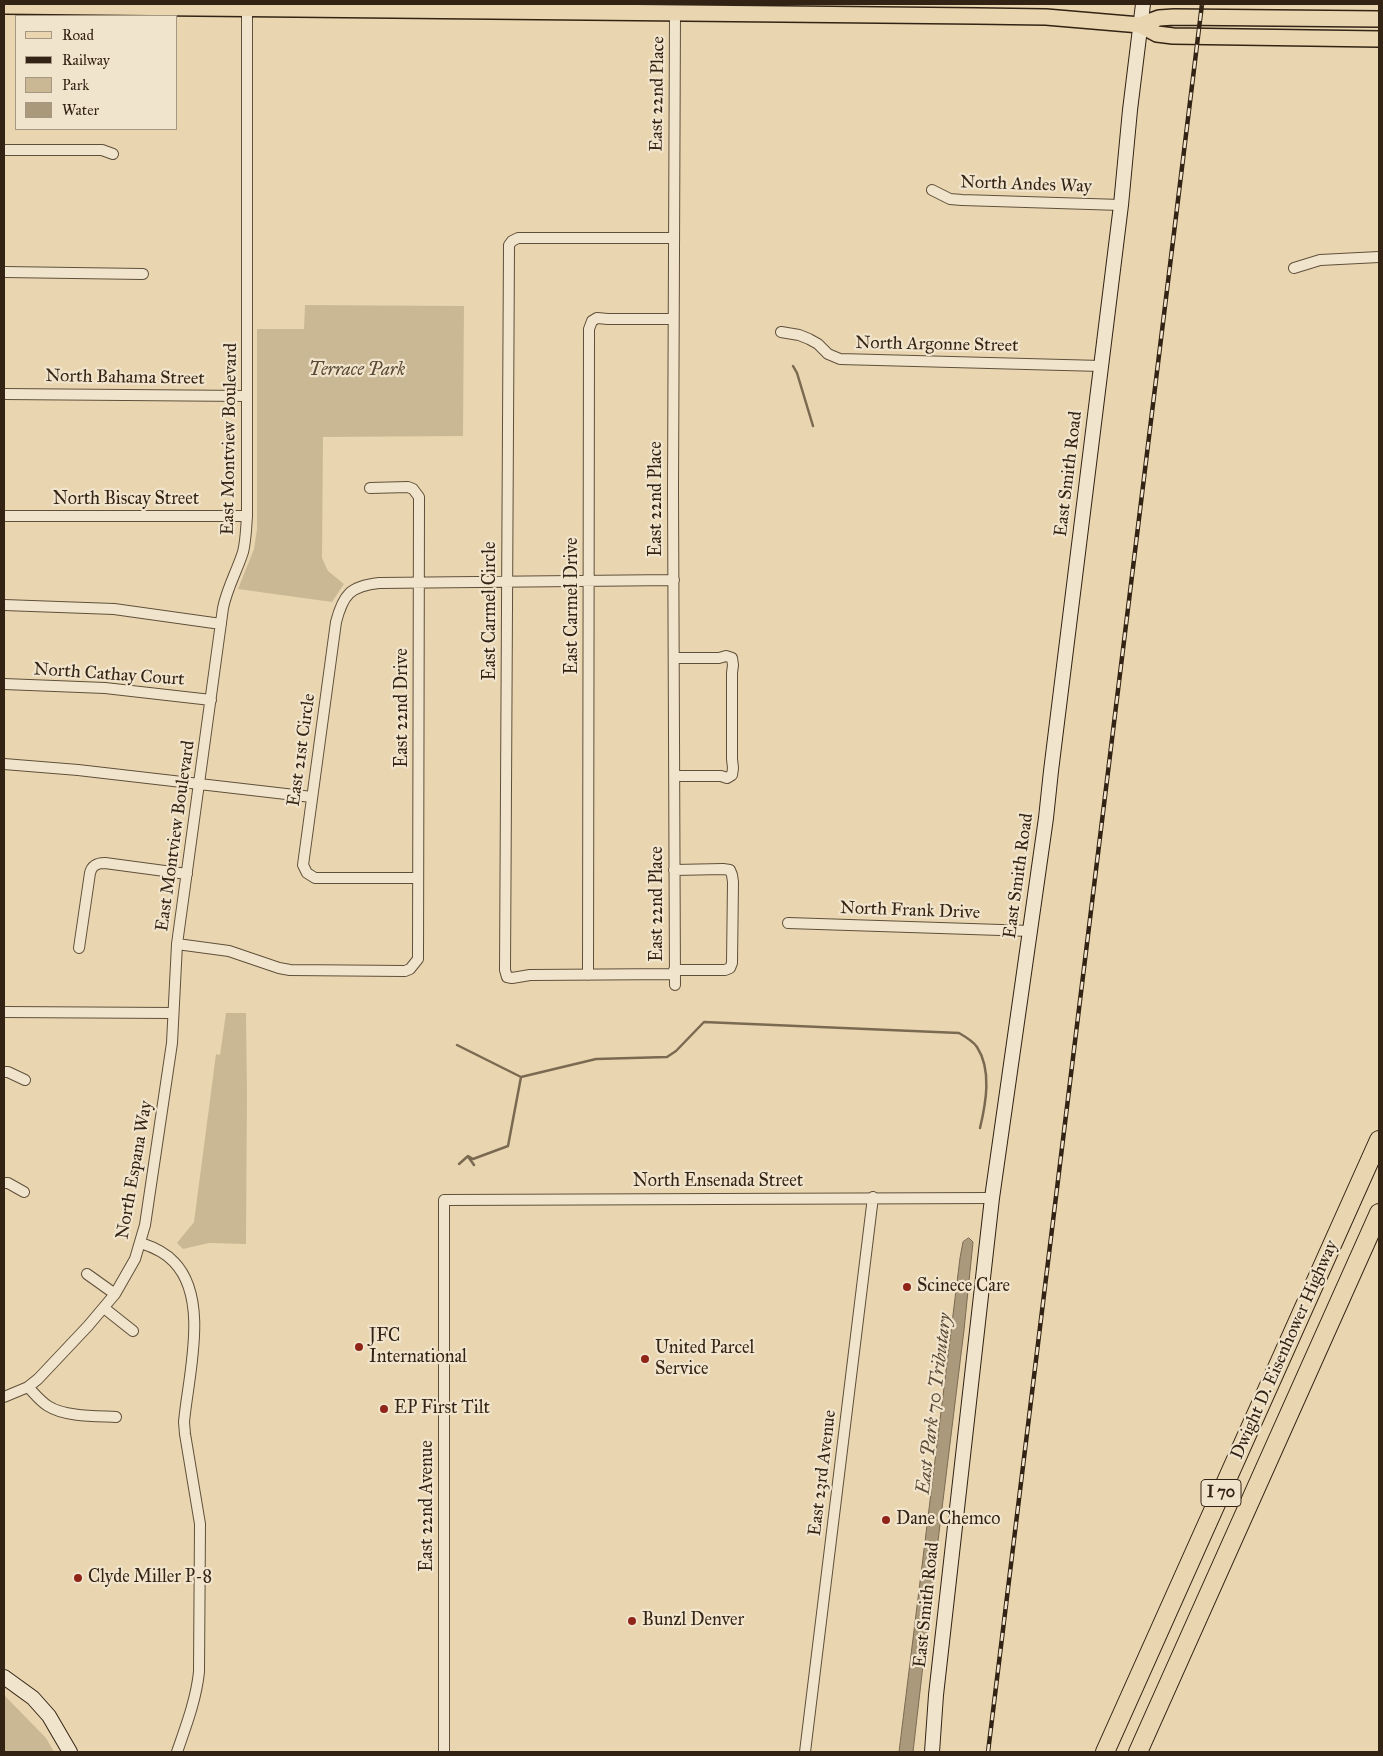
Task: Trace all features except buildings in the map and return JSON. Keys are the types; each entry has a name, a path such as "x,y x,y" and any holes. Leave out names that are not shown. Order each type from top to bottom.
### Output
{"highway":[{"name":"Dwight D. Eisenhower Highway","path":"1105,1752 1379,1140"},
{"name":"Dwight D. Eisenhower Highway","path":"1138,1752 1379,1213"}],"main road":[{"path":"4,6 247,8 492,7 675,13 977,16 1046,18 1140,25 1157,34 1173,36 1379,39"},
{"path":"1140,25 1159,18 1379,19"}],"street":[{"name":"East Smith Road","path":"932,1752 936,1695 992,1198 1046,818 1100,366 1122,205 1130,110 1143,4"},
{"name":"East Montview Boulevard","path":"173,1013 177,944 221,624 225,599 244,550 247,516 247,8"},
{"name":"East 22nd Place","path":"675,13 673,238 675,985"},
{"path":"4,150 102,150 113,154"},
{"name":"North Andes Way","path":"932,190 950,199 962,200 1122,205"},
{"name":"East Carmel Circle","path":"673,238 518,238 514,239 509,245 505,970 507,977 725,970 730,968 732,958 733,882 730,870 674,870"},
{"path":"1294,268 1320,260 1379,257"},
{"path":"4,272 143,274"},
{"name":"East Carmel Drive","path":"588,975 589,328 592,321 597,318 673,319"},
{"name":"North Argonne Street","path":"781,332 809,339 818,344 828,354 840,359 1100,366"},
{"name":"North Bahama Street","path":"4,394 247,396"},
{"name":"East 22nd Drive","path":"177,944 229,951 290,970 400,972 410,969 418,959 419,497 417,493 408,487 370,488"},
{"name":"North Biscay Street","path":"4,516 247,516"},
{"name":"East 21st Circle","path":"418,878 312,877 307,873 303,865 336,622 343,600 350,592 366,584 674,580"},
{"path":"4,606 114,609 221,624"},
{"path":"675,658 719,658 726,656 732,658 733,665 732,775 726,778 721,776 675,776"},
{"name":"North Cathay Court","path":"4,684 105,688 211,700"},
{"path":"4,764 78,770 171,782 200,783 312,797"},
{"path":"79,948 90,873 92,867 96,864 105,863 187,874"},
{"name":"North Frank Drive","path":"788,923 1031,931"},
{"path":"4,1012 173,1013"},
{"name":"North Espana Way","path":"4,1397 28,1387 66,1351 104,1308 130,1270 141,1243 148,1213 172,1043 173,1013"},
{"path":"4,1072 25,1080"},
{"path":"4,1183 8,1183 24,1192"},
{"name":"East 23rd Avenue","path":"805,1752 873,1197"},
{"name":"North Ensenada Street","path":"444,1200 992,1198"},
{"name":"East 22nd Avenue","path":"444,1200 444,1752"},
{"path":"141,1243 162,1252 182,1272 190,1292 195,1322 184,1422 199,1518 199,1672 198,1685 177,1752"},
{"path":"87,1274 115,1294"},
{"path":"104,1308 133,1332"},
{"path":"28,1387 41,1401 52,1408 88,1415 116,1417"},
{"path":"4,1677 33,1698 48,1716 70,1752"}],"green space":[{"name":"Terrace Park","path":"305,305 464,306 463,436 323,437 322,558 328,571 344,584 332,602 238,589 254,549 257,529 257,329 304,329"},
{"path":"226,1013 246,1013 246,1244 209,1243 183,1249 177,1243 194,1222 216,1054 220,1055"},
{"path":"4,1695 46,1738 54,1752 4,1752"}],"water":[{"path":"969,1238 973,1242 964,1330 913,1752 899,1752 960,1258 963,1242"}],"waterway":[{"path":"793,366 797,373 813,426"},
{"path":"459,1164 468,1156 473,1159 508,1146 521,1077 596,1059 667,1057 676,1051 704,1022 959,1033 975,1045 982,1056 985,1066 986,1097 980,1128"},
{"path":"457,1045 521,1077"},
{"path":"469,1158 474,1165"}],"railway":[{"path":"988,1752 1202,4"}],"place":[{"name":"Scinece Care","path":"907,1287"},
{"name":"JFC International","path":"359,1347"},
{"name":"United Parcel Service","path":"645,1359"},
{"name":"EP First Tilt","path":"384,1409"},
{"name":"Dane Chemco","path":"886,1520"},
{"name":"Clyde Miller P-8","path":"78,1578"},
{"name":"Bunzl Denver","path":"632,1621"}],"water label":[{"name":"East Park 70 Tributary","path":"935,1404"}]}
